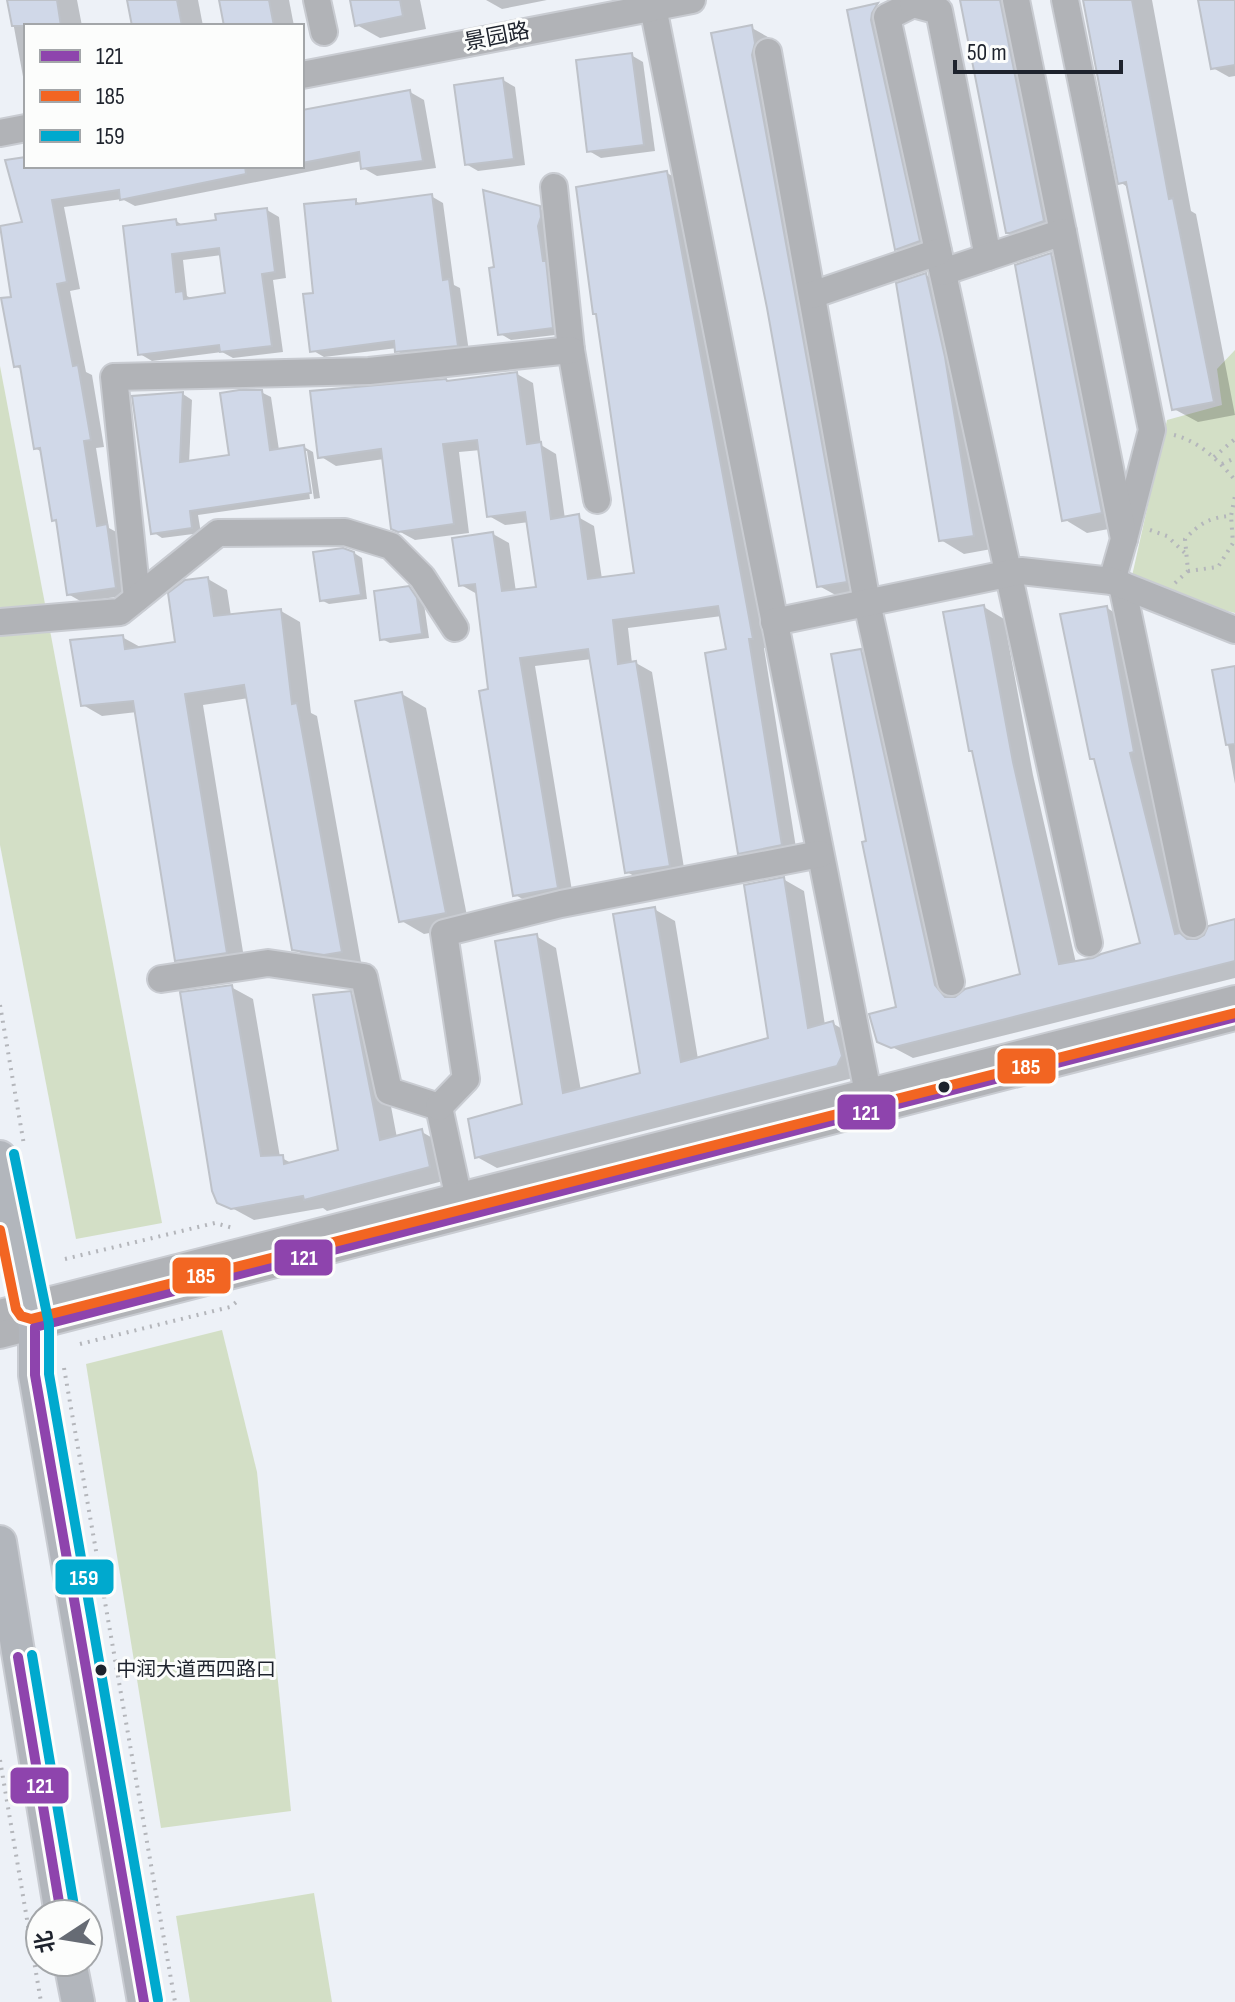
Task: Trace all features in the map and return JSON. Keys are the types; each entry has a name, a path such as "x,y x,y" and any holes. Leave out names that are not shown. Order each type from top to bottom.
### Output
{"main road":[{"path":"13,1155 21,1315 35,1375 144,2002"},
{"path":"0,1542 58,1898"},
{"path":"73,1978 78,2002"}],"street":[{"path":"317,0 324,32"},
{"name":"景园路","path":"304,75 692,0"},
{"path":"1016,0 1126,531"},
{"path":"1065,0 1152,430 1126,531 1117,583 1193,924"},
{"path":"988,257 939,11 912,2 887,17 1089,943"},
{"path":"653,7 870,1102"},
{"path":"768,52 867,603 951,982"},
{"path":"0,133 24,128"},
{"path":"554,187 571,350 597,500"},
{"path":"812,295 940,262 988,257 1063,232"},
{"path":"137,598 114,377 369,371 571,350"},
{"path":"0,622 120,612 218,533 345,532 391,546 422,577 455,628"},
{"path":"774,622 1021,571 1117,583 1235,630"},
{"path":"439,1107 466,1079 444,933 561,904 820,854"},
{"path":"161,979 268,963 364,977 389,1091 439,1107"},
{"path":"870,1102 1235,999"},
{"path":"0,1335 21,1315 870,1102 1235,1017"},
{"path":"439,1107 460,1206"}],"path":[{"path":"1152,430 1184,438 1214,457 1235,480"},
{"path":"1214,457 1235,439"},
{"path":"1222,464 1235,458"},
{"path":"1163,601 1179,578 1188,571 1218,567 1234,543 1231,516 1235,496"},
{"path":"1188,571 1185,539 1199,524 1217,516 1231,516"},
{"path":"1126,531 1167,536 1187,554"},
{"path":"0,1005 13,1155"},
{"path":"65,1259 215,1223 242,1230"},
{"path":"64,1368 175,2002"},
{"path":"0,1760 41,2002"}],"green space":[{"path":"1235,350 1235,613 1132,576 1167,420 1222,405 1217,369"},
{"path":"0,366 162,1223 76,1239 0,845"},
{"path":"222,1330 257,1472 291,1811 161,1828 86,1364"},
{"path":"314,1893 332,2002 190,2002 176,1916"}],"building":[{"path":"7,0 57,0 61,24 12,26"},
{"path":"127,0 177,0 182,24 132,24"},
{"path":"219,0 269,0 274,24 224,24"},
{"path":"350,0 400,0 403,16 355,26"},
{"path":"960,0 1000,0 1044,221 1010,233 1006,233"},
{"path":"1083,0 1132,0 1169,199 1173,198 1214,402 1172,410 1126,182 1118,184"},
{"path":"1198,0 1235,0 1235,65 1211,69"},
{"path":"878,3 871,20 920,241 895,250 847,10"},
{"path":"752,25 755,43 752,55 847,582 817,587 767,308 711,33"},
{"path":"632,53 644,145 587,152 576,60"},
{"path":"503,78 514,159 465,165 454,85"},
{"path":"410,90 423,161 361,169 359,152 304,163 304,110"},
{"path":"24,157 24,168 245,168 246,174 120,200 119,190 52,200 67,282 57,284 73,366 78,365 91,440 84,441 97,526 107,524 116,588 67,595 56,520 52,521 40,448 34,449 20,366 14,367 1,298 11,297 0,226 22,222 5,160"},
{"path":"667,171 753,639 749,639 782,845 738,854 705,653 726,649 718,606 613,620 618,664 636,661 670,866 625,873 588,649 520,658 558,888 513,896 479,691 488,689 475,584 459,586 452,538 493,532 502,591 536,587 525,512 487,517 477,440 443,444 454,524 398,532 391,529 381,449 318,458 310,391 447,381 517,372 527,444 541,442 551,519 579,514 588,579 634,573 576,187"},
{"path":"483,190 540,206 538,226 543,261 546,261 553,328 498,335 489,268 494,267"},
{"path":"432,194 443,280 449,279 458,346 395,352 394,341 310,352 303,294 313,293 304,204 356,199 356,204"},
{"path":"267,208 275,272 262,274 272,346 220,352 219,345 138,355 123,226 176,219 177,225 216,220 215,214","holes":["219,248 225,293 184,299 183,291 176,292 172,254"]},
{"path":"1051,253 1102,513 1062,521 1015,265"},
{"path":"926,273 945,357 974,536 939,541 896,283"},
{"path":"262,390 270,450 304,445 311,493 190,511 192,528 151,534 132,396 183,392 180,462 229,455 220,393"},
{"path":"343,548 354,552 361,595 320,601 313,552"},
{"path":"208,577 214,616 281,609 292,704 297,703 342,952 324,955 292,950 244,685 185,694 227,953 175,961 133,701 81,706 70,640 123,635 125,649 175,642 168,593 185,580"},
{"path":"409,586 417,598 422,634 380,640 374,591"},
{"path":"984,605 1013,762 1059,964 1093,958 1140,943 1094,759 1090,759 1060,614 1107,606 1134,752 1130,753 1175,934 1197,939 1204,935 1208,926 1235,919 1235,961 891,1048 877,1042 869,1014 896,1007 862,842 866,841 831,654 861,649 935,985 945,997 955,997 965,989 1020,974 972,751 969,751 943,612"},
{"path":"1235,666 1235,744 1226,745 1212,670"},
{"path":"402,692 446,913 399,922 355,701"},
{"path":"784,877 808,1028 833,1021 842,1056 837,1066 475,1158 468,1119 522,1104 495,941 537,934 563,1093 640,1073 613,914 655,907 681,1062 768,1038 744,885"},
{"path":"232,985 261,1156 283,1155 284,1164 338,1150 313,995 351,991 380,1140 422,1129 430,1167 304,1200 303,1196 231,1209 217,1203 212,1191 180,992"}],"transit line":[{"name":"185","path":"0,1230 16,1309 21,1316 31,1319 1235,1013"},
{"name":"121","path":"144,2002 35,1375 35,1327 1235,1017"},
{"name":"159","path":"14,1154 49,1324 49,1374 158,2000"},
{"name":"159","path":"32,1655 73,1898"},
{"name":"121","path":"18,1657 58,1898"}],"place":[{"name":"中润大道西四路口","path":"101,1670"}]}
